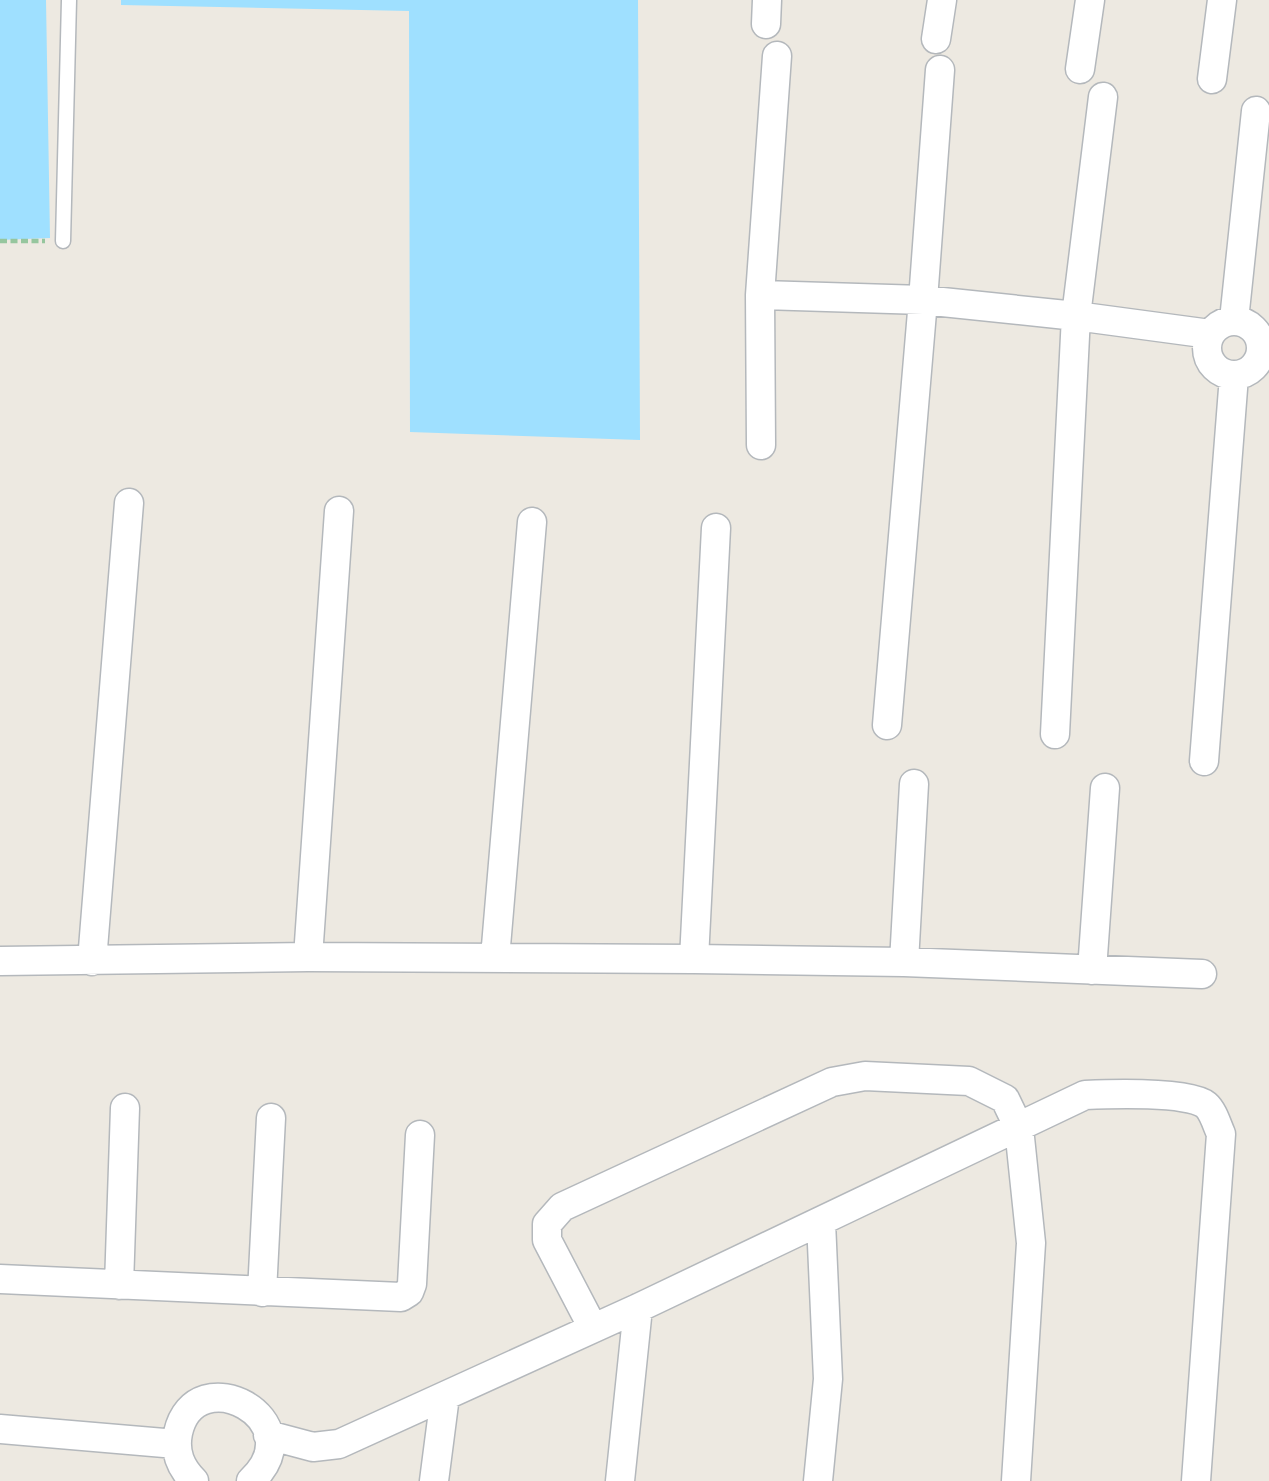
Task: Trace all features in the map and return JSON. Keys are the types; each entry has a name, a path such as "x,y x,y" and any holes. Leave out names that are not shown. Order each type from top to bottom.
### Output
{"street":[{"path":"936,39 942,0"},
{"path":"1080,69 1090,0"},
{"path":"1212,79 1222,0"},
{"path":"761,445 760,295 777,56"},
{"path":"887,725 940,70"},
{"path":"1055,734 1076,316 1103,97"},
{"path":"1234,320 1256,111"},
{"path":"760,295 923,300 1076,316 1210,334"},
{"path":"1234,320 1252,326 1261,342 1264,366 1234,376 1220,373 1210,362 1206,348 1210,334 1220,323 1234,320"},
{"path":"1204,761 1234,376"},
{"path":"92,961 129,503"},
{"path":"308,957 340,511"},
{"path":"495,958 531,522"},
{"path":"694,959 716,528"},
{"path":"904,962 914,784"},
{"path":"1091,970 1105,788"},
{"path":"0,961 308,957 694,959 904,962 1202,974"},
{"path":"593,1328 547,1240 547,1224 562,1207 832,1082 865,1076 969,1081 1005,1098 1018,1128 1031,1243 1016,1481"},
{"path":"268,1434 313,1447 339,1444 638,1308 1085,1095 1118,1094 1194,1098 1208,1106 1221,1134 1196,1481"},
{"path":"119,1285 125,1108"},
{"path":"262,1292 271,1118"},
{"path":"0,1279 401,1297 409,1292 412,1284 420,1135"},
{"path":"818,1481 828,1378 821,1222"},
{"path":"620,1481 638,1308"},
{"path":"434,1481 445,1396"},
{"path":"194,1481 181,1465 176,1444 178,1430 185,1416 196,1405 225,1397 240,1401 253,1409 263,1420 268,1434 266,1461 259,1474 251,1481"},
{"path":"0,1429 176,1444"}],"lane":[{"path":"63,241 69,0"}],"path":[{"path":"0,241 63,241"}],"water":[{"path":"0,0 46,0 50,238 0,240"},
{"path":"121,0 638,0 640,440 410,432 409,11 121,5"}]}
